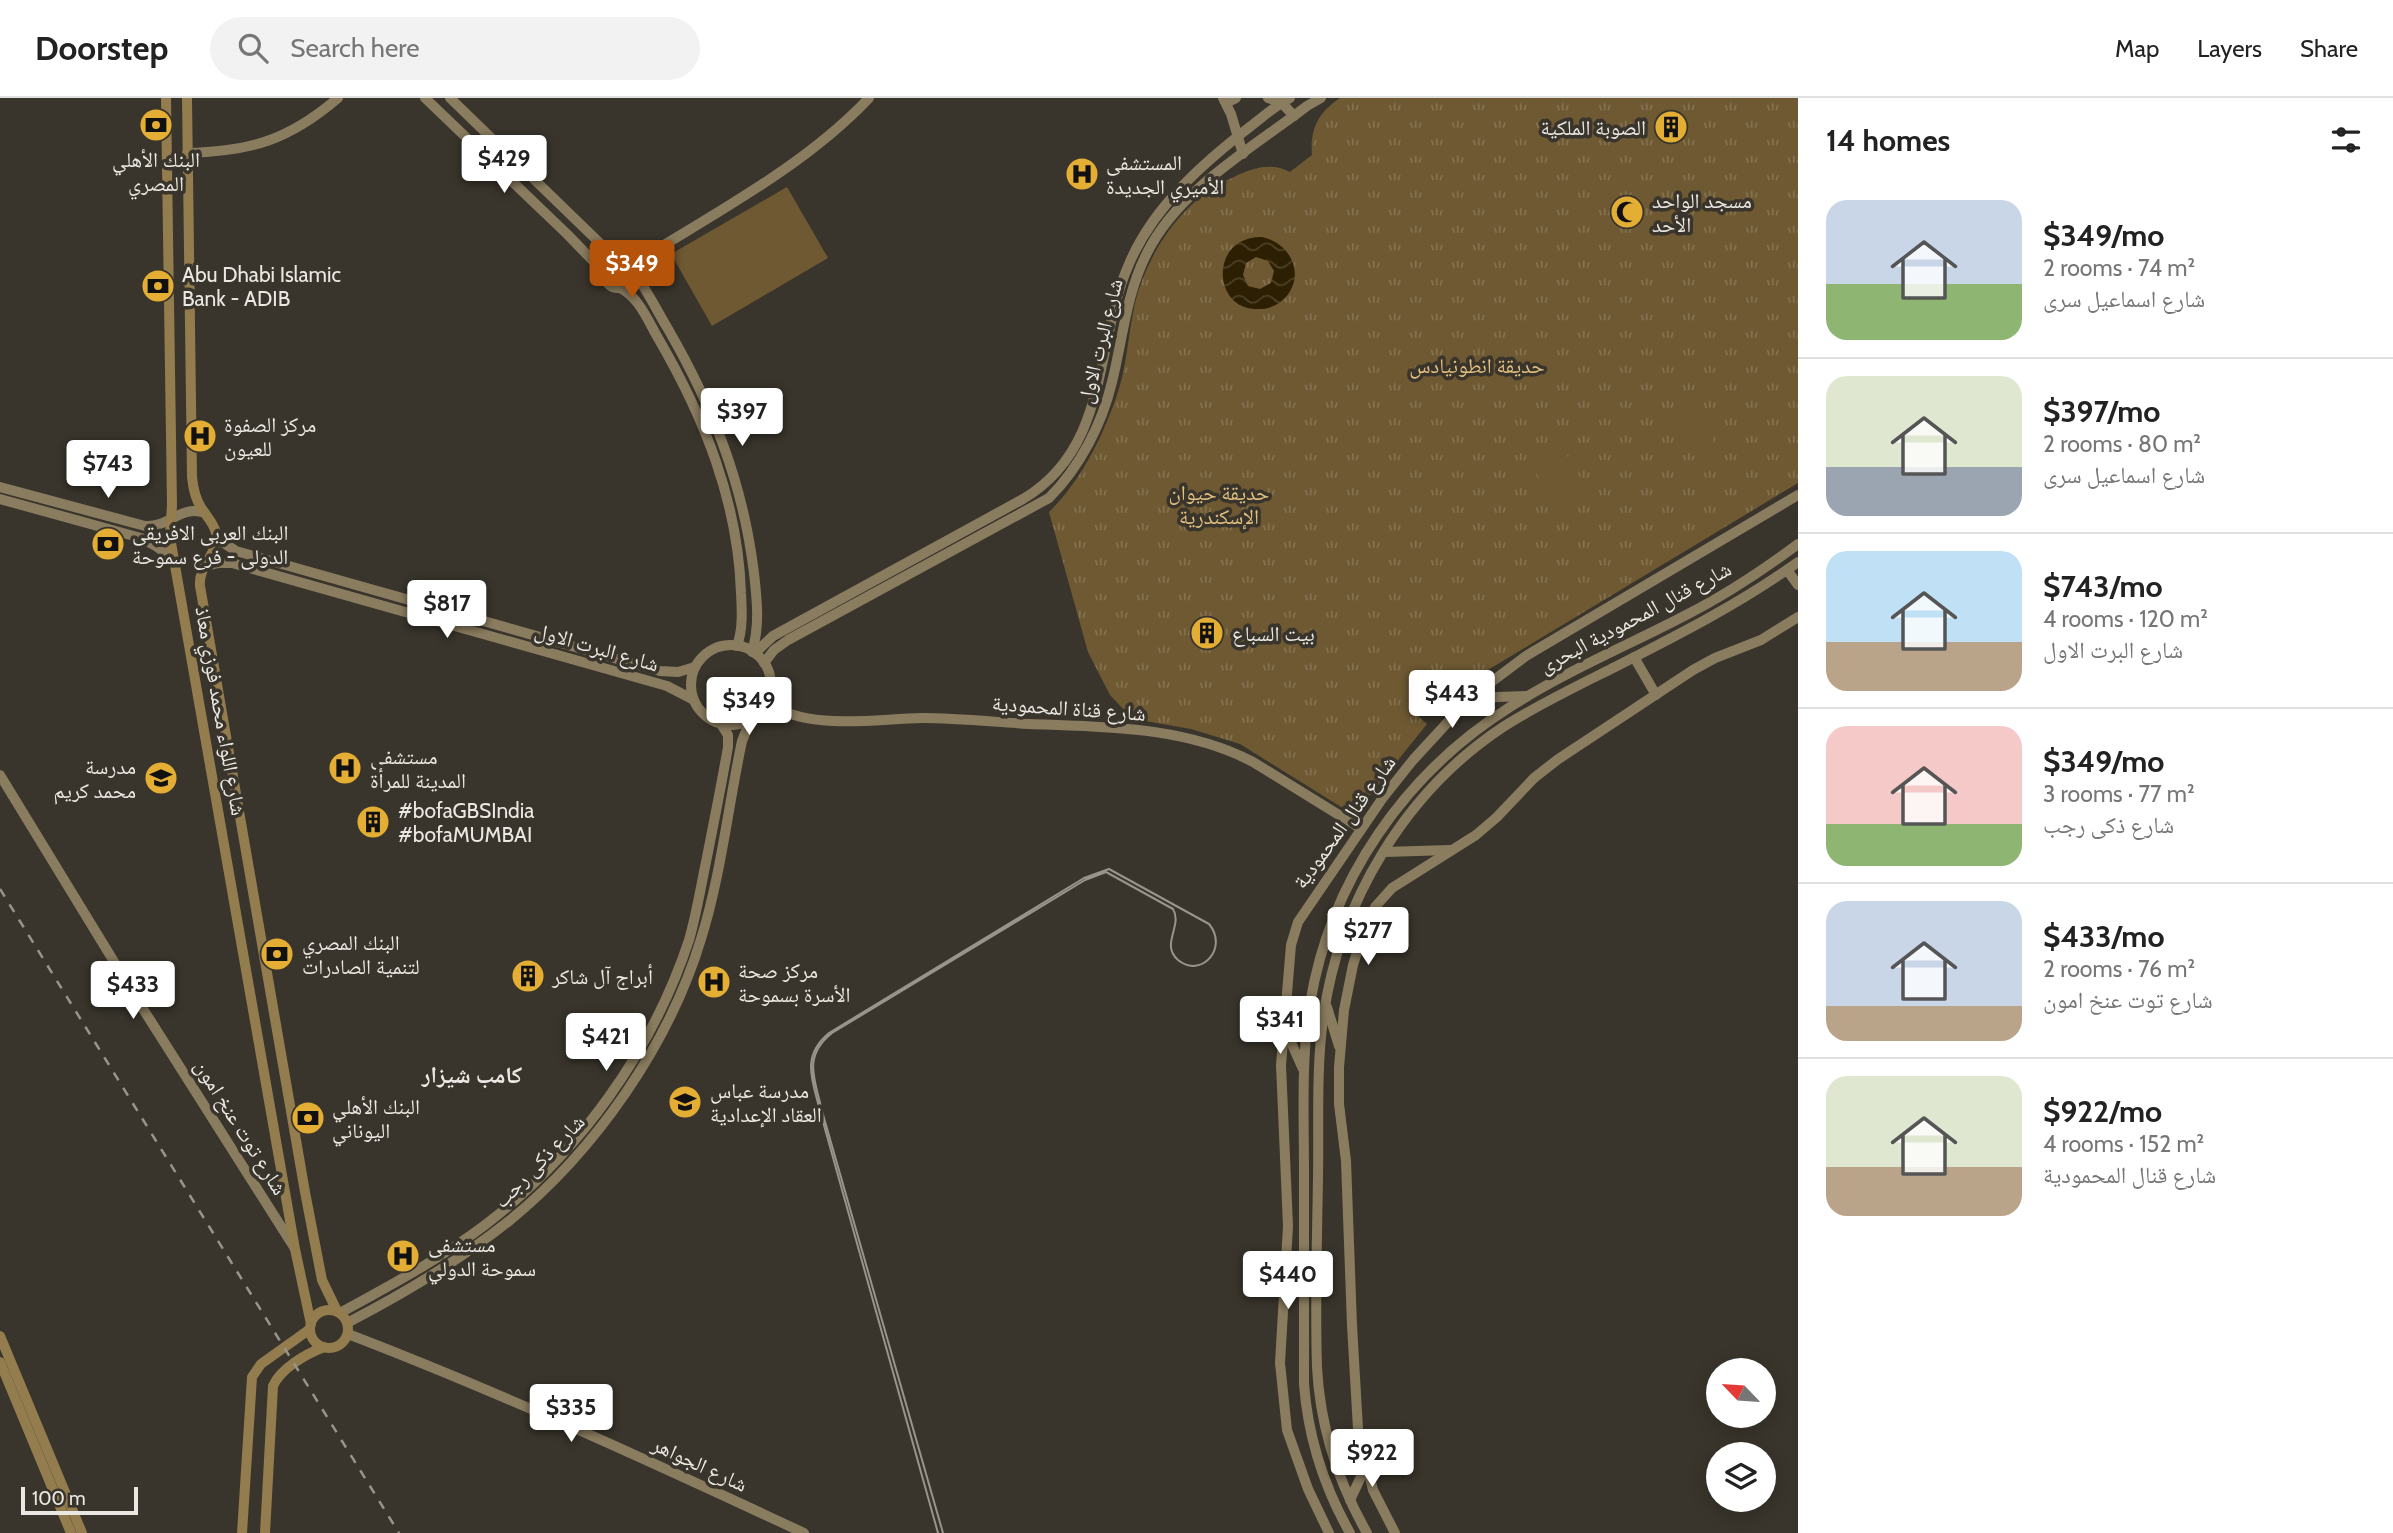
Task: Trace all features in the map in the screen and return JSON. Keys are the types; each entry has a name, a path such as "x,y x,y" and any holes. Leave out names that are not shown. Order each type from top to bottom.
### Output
{"main road":[{"name":"شارع اللواء محمد فوزي معاذ","path":"166,98 172,519 170,537 310,1326"},
{"path":"187,98 192,477 194,494 214,526 216,538"},
{"path":"187,153 231,150 274,139 302,126 338,98"},
{"path":"450,98 607,250 631,268 682,353 721,436 734,471 750,543 758,618 754,652"},
{"path":"620,288 629,282 631,268 804,156 836,131 869,98"},
{"path":"1268,98 1286,100 1294,116"},
{"name":"شارع البرت الاول","path":"764,663 788,640 1037,506 1060,487 1084,450 1105,407 1132,287 1148,250 1170,217 1243,154 1321,98"},
{"path":"429,99 597,265 610,286 632,295 671,360 710,441 722,474 737,544 742,619 737,646"},
{"path":"1228,100 1243,154"},
{"name":"شارع البرت الاول","path":"754,652 772,636 1023,499 1052,477 1074,443 1094,401 1121,284 1148,226 1174,195 1237,137 1286,100"},
{"path":"604,275 608,264 620,260"},
{"path":"649,324 660,316"},
{"path":"671,360 682,353"},
{"path":"710,441 721,436"},
{"path":"171,477 180,484 185,484 192,477"},
{"path":"0,487 26,500 141,538 176,561"},
{"name":"شارع قنال المحمودية","path":"1329,1533 1295,1457 1284,1414 1280,1363 1288,1226 1281,1065 1291,945 1297,922 1360,828 1413,760 1470,698 1526,656 1798,495"},
{"path":"0,499 26,500 145,526 162,524 184,511 205,513"},
{"name":"شارع اللواء محمد فوزي معاذ","path":"216,538 211,558 204,566 200,586 322,1280 343,1320"},
{"name":"شارع البرت الاول","path":"216,538 236,551 669,673 695,667"},
{"name":"شارع قنال المحمودية البحرى","path":"1350,1533 1321,1470 1304,1394 1304,1073 1310,1005 1318,965 1338,907 1366,852 1401,802 1443,757 1492,718 1528,695 1711,602 1798,544"},
{"name":"شارع قنال المحمودية البحرى","path":"1367,1533 1350,1500 1326,1432 1317,1367 1319,1060 1325,1003 1345,929 1384,852 1426,794 1486,739 1551,699 1727,608 1798,562"},
{"name":"شارع البرت الاول","path":"204,566 232,563 667,686 694,700"},
{"path":"289,579 287,572 292,566"},
{"path":"1787,570 1798,585"},
{"path":"314,587 319,581 317,574"},
{"path":"1395,1533 1378,1502 1366,1466 1359,1429 1346,1161 1339,1095 1340,1049 1353,965 1363,933 1375,907 1402,880 1453,850 1497,817 1534,778 1557,760 1704,664 1761,640 1798,617"},
{"path":"533,649 537,636"},
{"path":"737,646 754,652 764,663 770,683 766,703 751,719 737,725 721,724 709,719 700,711 694,700 691,684 695,667 708,652 718,648 737,646"},
{"path":"1634,657 1656,695"},
{"path":"1470,698 1528,695"},
{"name":"شارع قناة المحمودية","path":"766,703 779,711 807,720 926,718 1105,726 1204,742 1236,752 1360,828"},
{"name":"شارع ذكى رجب","path":"343,1320 524,1200 579,1150 621,1098 654,1047 679,998 701,941 740,749 751,719"},
{"name":"شارع ذكى رجب","path":"524,1200 612,1092 657,1017 672,984 690,937 697,908 729,747 728,734 721,724"},
{"name":"شارع توت عنخ امون","path":"0,775 138,1001 295,1249"},
{"path":"1384,852 1453,850"},
{"path":"1325,1003 1340,1049"},
{"path":"1284,1027 1304,1073"},
{"path":"242,1533 252,1377 261,1364 310,1326 321,1312 328,1310 343,1320 340,1345 312,1352 281,1374 273,1386 265,1533"},
{"name":"شارع الجواهر","path":"343,1320 443,1371 804,1533"},
{"path":"310,1326 314,1340 324,1348"},
{"path":"0,1336 82,1533"},
{"path":"0,1362 71,1533"},
{"path":"1350,1500 1366,1466"}],"green space":[{"name":"حديقة انطونيادس","path":"1340,98 1798,98 1798,483 1458,688 1443,676 1414,712 1427,724 1354,815 1240,744 1191,729 1134,719 1126,712 1110,695 1088,652 1049,512 1071,487 1104,428 1120,386 1141,284 1149,264 1171,228 1199,198 1241,174 1269,167 1290,172 1312,155 1312,137 1317,122 1326,109"},
{"path":"787,187 828,258 712,326 671,254"},
{"path":"1691,400 1715,445 1693,456 1669,412"},
{"path":"1556,438 1585,485 1555,503 1526,457"}],"water":[{"path":"1262,237 1272,240 1288,253 1292,261 1295,270 1291,289 1285,298 1273,306 1260,309 1244,307 1232,299 1225,288 1225,260 1232,248 1244,240","holes":["1256,257 1268,261 1274,271 1271,283 1260,289 1248,286 1243,275 1246,263"]}],"tram line":[{"path":"938,1533 820,1111 811,1070 814,1051 829,1033 1084,878 1109,869 1209,924 1216,942 1210,958 1195,966 1178,960 1171,948 1175,922 1173,909 1106,872 1085,880 832,1033 823,1042 814,1060 814,1079 822,1111 943,1533"}],"railway":[{"path":"0,889 399,1533"}],"place":[{"name":"البنك الأهلي المصري","path":"156,125"},
{"name":"الصوبة الملكية","path":"1671,127"},
{"name":"المستشفى الأميري الجديدة","path":"1082,174"},
{"name":"مسجد الواحد الأحد","path":"1627,212"},
{"name":"Abu Dhabi Islamic Bank - ADIB","path":"158,286"},
{"name":"مركز الصفوة للعيون","path":"200,436"},
{"name":"البنك العربى الافريقى الدولى - فرع سموحة","path":"108,544"},
{"name":"بيت السباع","path":"1207,633"},
{"name":"مستشفى المدينة للمرأة","path":"345,768"},
{"name":"مدرسة محمد كريم","path":"161,778"},
{"name":"#bofaGBSIndia #bofaMUMBAI","path":"373,822"},
{"name":"البنك المصري لتنمية الصادرات","path":"277,954"},
{"name":"أبراج آل شاكر","path":"528,976"},
{"name":"مركز صحة الأسرة بسموحة","path":"714,982"},
{"name":"مدرسة عباس العقاد الإعدادية","path":"685,1102"},
{"name":"البنك الأهلي اليوناني","path":"308,1118"},
{"name":"مستشفى سموحة الدولي","path":"403,1256"}],"district":[{"name":"كامب شيزار","path":"472,1075"}],"park label":[{"name":"حديقة حيوان الإسكندرية","path":"1219,504"}]}
